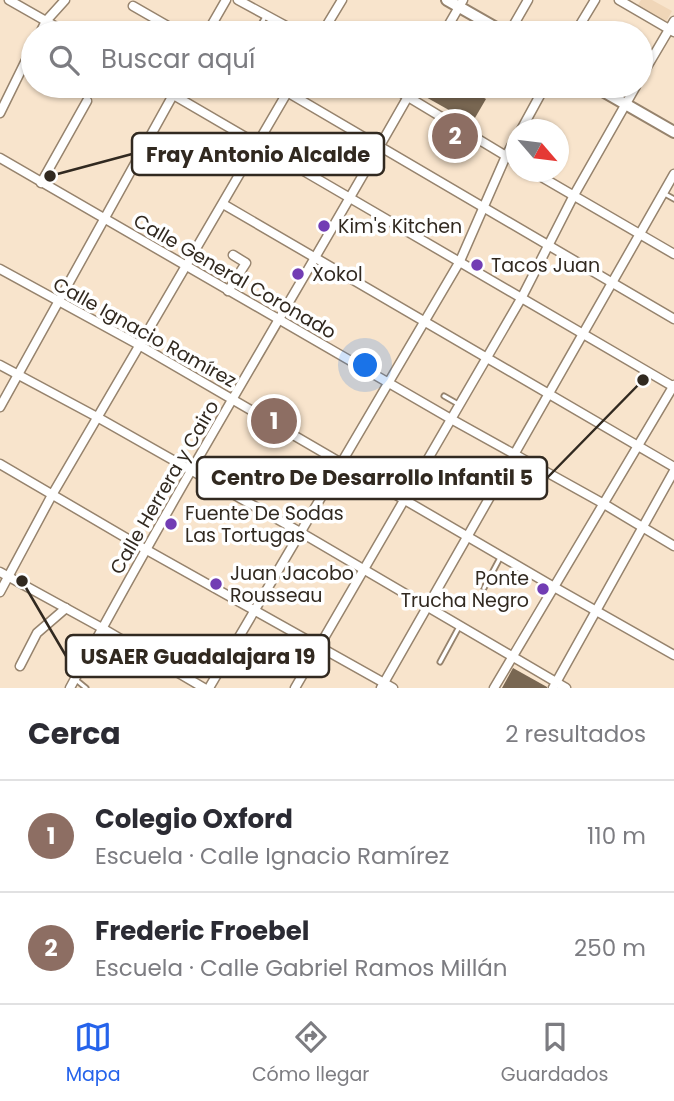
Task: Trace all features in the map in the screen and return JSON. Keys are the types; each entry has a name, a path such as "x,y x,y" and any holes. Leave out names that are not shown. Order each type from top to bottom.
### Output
{"street":[{"path":"9,0 46,21 65,0"},
{"path":"214,21 226,0"},
{"path":"238,0 277,21"},
{"path":"329,21 342,0"},
{"path":"447,0 461,3 489,21"},
{"path":"515,21 528,0"},
{"path":"582,21 595,0"},
{"path":"619,0 671,31"},
{"path":"451,21 461,3"},
{"path":"133,6 159,21"},
{"path":"653,52 671,31 674,21"},
{"path":"0,113 21,70"},
{"path":"0,407 172,98"},
{"path":"179,98 674,386 494,688"},
{"path":"0,592 138,345 284,98"},
{"path":"303,98 483,208 674,319"},
{"name":"Calle Herrera y Cairo","path":"70,688 190,470 407,98"},
{"path":"0,572 206,688 460,261 506,156 411,98"},
{"path":"527,119 538,98"},
{"path":"615,98 674,132"},
{"path":"295,688 522,298 574,195 629,98"},
{"path":"41,183 87,101"},
{"name":"Calle General Coronado","path":"0,159 674,546"},
{"path":"382,685 674,174"},
{"path":"551,182 674,254"},
{"path":"223,204 674,469 554,685"},
{"path":"228,291 246,263 233,255"},
{"name":"Calle Ignacio Ramírez","path":"0,269 138,345 674,655"},
{"path":"0,365 365,569 513,656 554,685 566,688"},
{"path":"0,464 145,550 382,685 393,688"},
{"path":"20,666 37,633 66,608"}],"lane":[{"path":"263,21 266,15"},
{"path":"663,192 674,199"},
{"path":"444,396 460,405"},
{"path":"484,588 501,556"},
{"path":"440,662 460,625"},
{"path":"75,679 86,688"}],"shaded area":[{"path":"641,0 652,0 672,11 665,24 636,8"}],"building":[{"path":"428,98 484,98 472,123"},
{"path":"513,668 547,687 547,688 502,688"}],"place":[{"name":"Frederic Froebel","path":"455,136"},
{"name":"Fray Antonio Alcalde","path":"50,176"},
{"name":"Kim's Kitchen","path":"324,226"},
{"name":"Tacos Juan","path":"477,265"},
{"name":"Xokol","path":"298,274"},
{"name":"Centro De Desarrollo Infantil 5","path":"643,380"},
{"name":"Colegio Oxford","path":"274,421"},
{"name":"Fuente De Sodas Las Tortugas","path":"171,524"},
{"name":"USAER Guadalajara 19","path":"22,581"},
{"name":"Juan Jacobo Rousseau","path":"216,584"},
{"name":"Ponte Trucha Negro","path":"543,589"}]}
